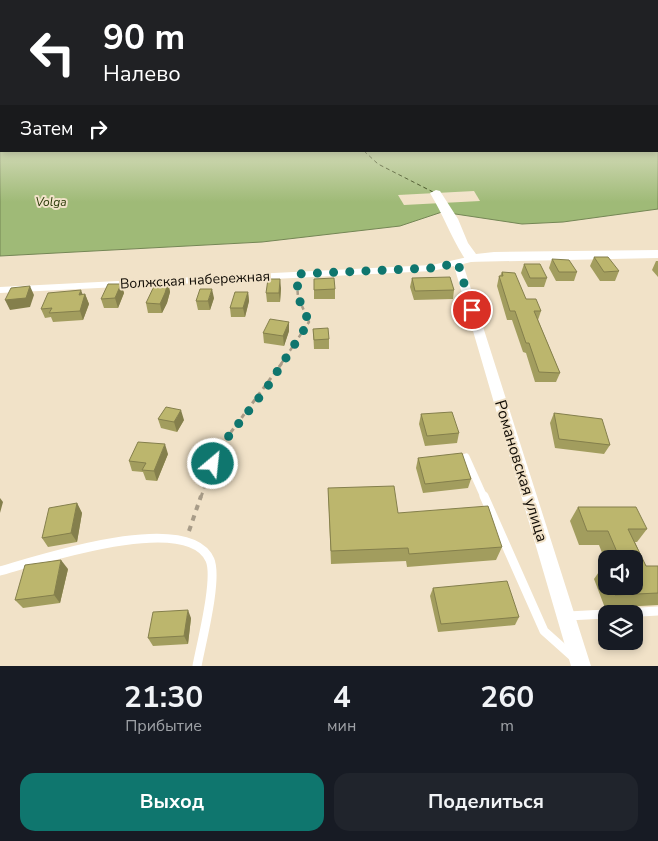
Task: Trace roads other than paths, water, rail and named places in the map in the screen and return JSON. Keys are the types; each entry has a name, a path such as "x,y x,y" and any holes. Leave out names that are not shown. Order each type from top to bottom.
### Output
{"street":[{"path":"436,193 452,219 461,243 472,259"},
{"name":"Волжская набережная","path":"0,290 432,268 461,270 472,259 494,256 658,254"},
{"name":"Романовская улица","path":"461,270 581,665"}],"lane":[{"path":"466,457 544,631 581,665"},
{"path":"0,571 76,549 123,540 160,537 191,540 202,548 210,560 210,585 197,666"},
{"path":"564,608 598,613"},
{"path":"643,612 658,611"}],"water":[{"name":"Volga","path":"0,152 658,152 658,209 563,222 522,224 442,212 400,226 262,242 0,256"}]}
